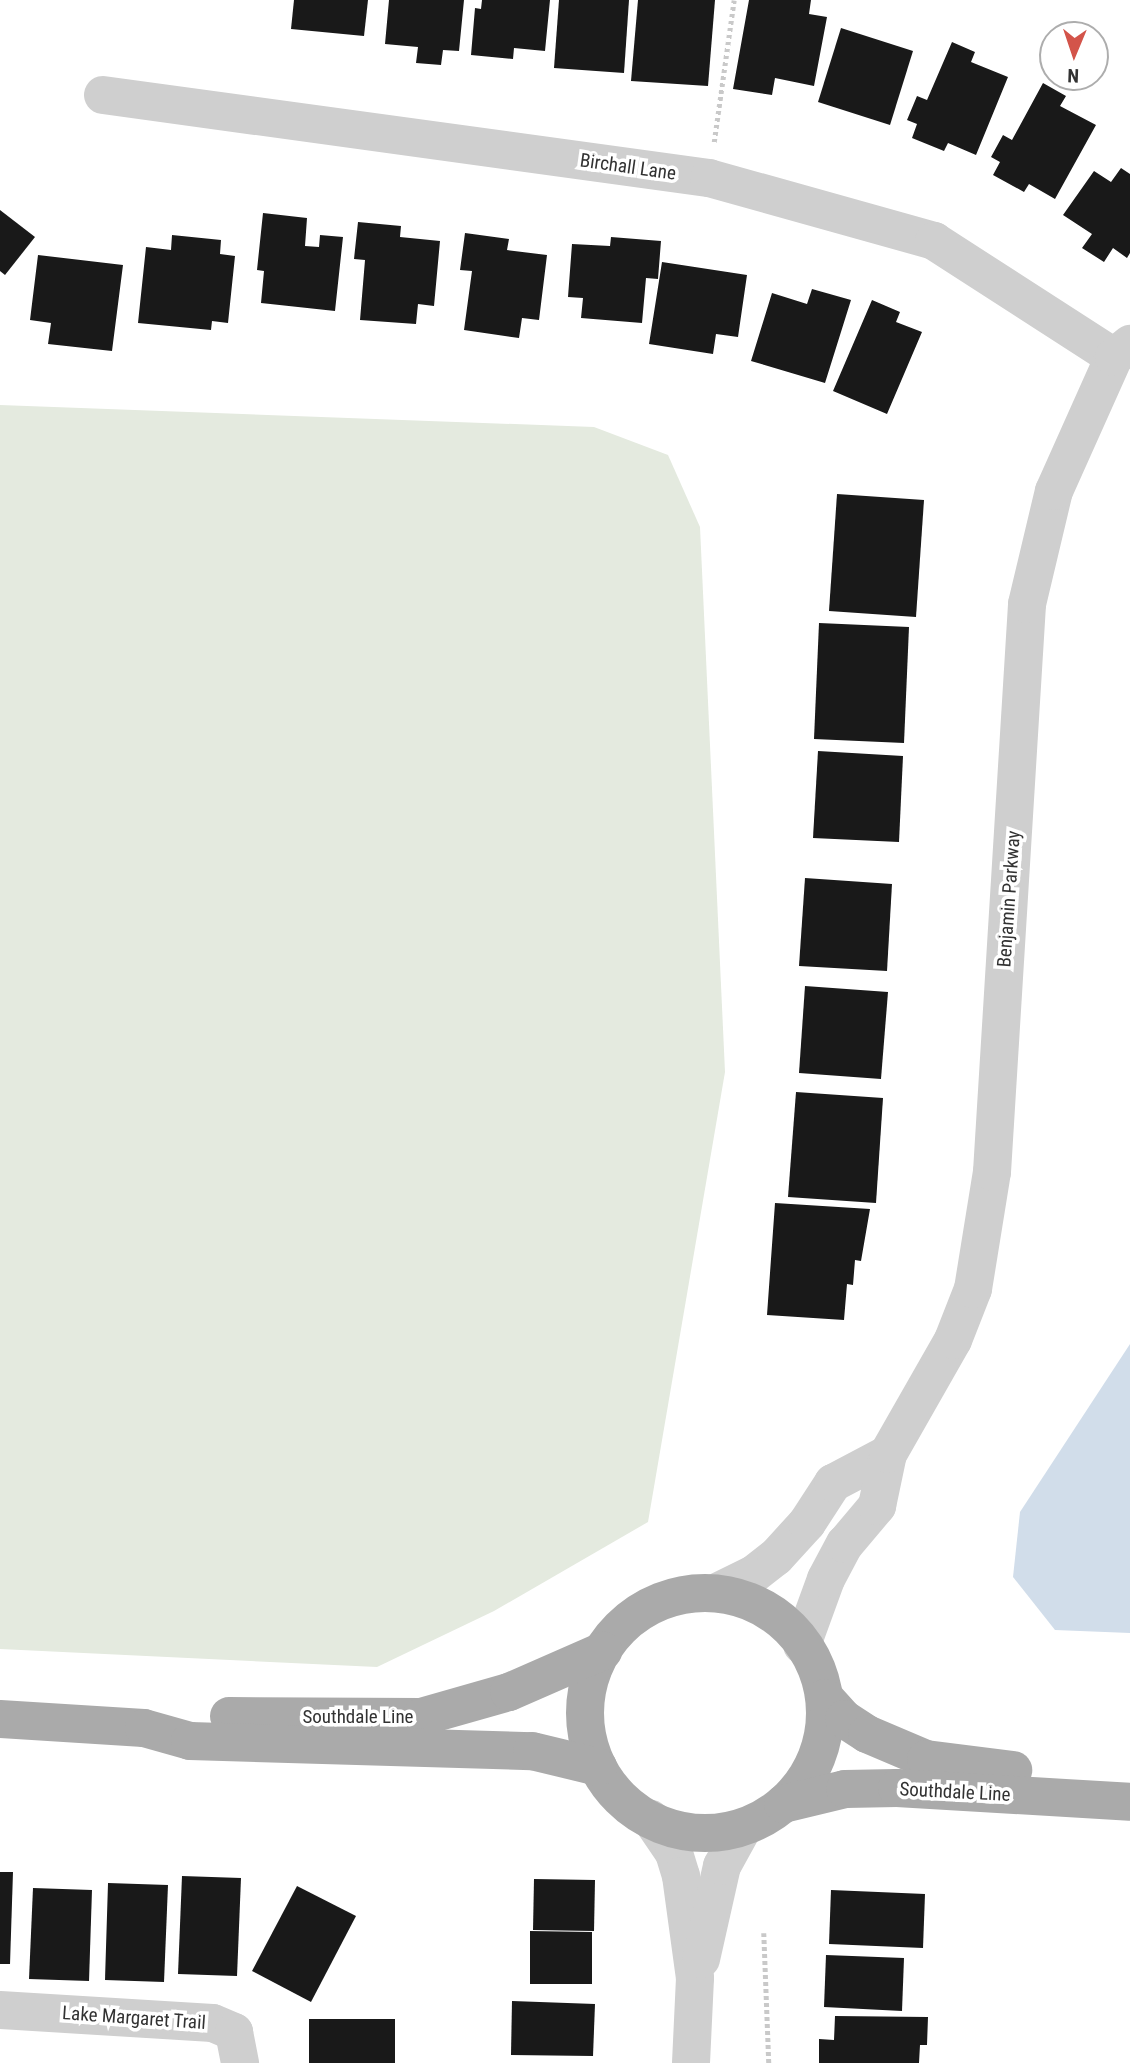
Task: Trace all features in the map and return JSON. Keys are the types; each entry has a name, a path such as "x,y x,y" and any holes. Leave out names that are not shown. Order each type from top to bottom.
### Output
{"main road":[{"path":"715,1593 752,1602 787,1625 802,1645 813,1658 825,1698 823,1739 807,1778 783,1804 743,1828 704,1834 666,1827 632,1809 605,1781 589,1746 584,1708 592,1670 612,1636 640,1611 676,1596 715,1593"},
{"name":"Southdale Line","path":"144,1728 188,1716 421,1717 518,1689 603,1651"},
{"name":"Southdale Line","path":"825,1698 844,1719 867,1734 926,1759 980,1769 1130,1779"},
{"name":"Southdale Line","path":"0,1719 144,1728 190,1741 532,1751 598,1767"},
{"name":"Southdale Line","path":"783,1804 845,1789 897,1787 1130,1802"}],"street":[{"name":"Birchall Lane","path":"103,95 709,178 934,241 1122,351"},
{"name":"Benjamin Parkway","path":"802,1645 826,1579 845,1544 877,1506 888,1454 953,1340 973,1289 992,1171 1027,604 1054,491 1122,351"},
{"path":"715,1593 754,1574 776,1557 807,1523 833,1483 888,1454"},
{"path":"651,1819 674,1853 681,1876 695,1978 691,2063"},
{"path":"695,1978 722,1866 743,1828"},
{"name":"Lake Margaret Trail","path":"0,2010 213,2023 234,2032 240,2044 240,2063"}],"path":[{"path":"709,178 734,0"},
{"path":"764,1933 769,2063"}],"shaded area":[{"path":"0,405 594,427 668,455 700,527 725,1072 648,1522 494,1611 377,1667 0,1649"},
{"path":"1130,1344 1130,1633 1055,1630 1013,1577 1020,1512"}],"building":[{"path":"294,0 368,0 364,36 291,29"},
{"path":"389,0 464,0 459,51 443,50 441,65 416,63 418,47 385,44"},
{"path":"482,0 550,0 545,51 514,48 513,59 471,55 475,8 481,9"},
{"path":"559,0 629,0 624,73 554,68"},
{"path":"638,0 715,0 708,86 631,81"},
{"path":"749,0 811,0 809,14 827,17 814,86 775,78 772,95 733,89"},
{"path":"841,28 913,51 890,125 818,102"},
{"path":"952,42 975,52 971,62 1008,77 976,155 948,143 944,151 912,138 917,124 907,120 917,96 927,100"},
{"path":"1039,90 1057,91 1066,96 1060,106 1096,125 1055,199 1029,184 1024,192 993,175 1000,162 991,157 1003,135 1012,140"},
{"path":"1121,168 1130,174 1130,253 1127,258 1113,248 1104,262 1082,248 1092,234 1063,215 1094,171 1111,182"},
{"path":"0,210 35,237 5,275 0,271"},
{"path":"263,213 307,218 305,246 319,247 320,235 343,237 335,311 261,303 264,271 257,270"},
{"path":"358,222 401,226 400,237 440,241 434,306 418,304 416,324 360,320 365,260 354,259"},
{"path":"465,233 509,239 507,250 547,255 539,320 522,318 519,338 464,330 472,271 460,270"},
{"path":"172,235 221,240 220,254 235,256 228,323 212,321 211,330 138,323 146,247 171,250"},
{"path":"611,237 661,241 658,279 646,278 642,323 581,318 583,298 568,297 572,244 610,246"},
{"path":"38,255 123,265 112,351 48,344 51,323 30,320"},
{"path":"662,262 747,275 738,337 716,334 713,354 649,344"},
{"path":"812,289 851,300 825,383 751,361 772,293 807,304"},
{"path":"872,300 900,312 896,322 922,332 887,414 833,391"},
{"path":"837,494 924,500 916,617 829,611"},
{"path":"819,623 909,627 904,743 814,739"},
{"path":"818,751 903,756 899,842 813,838"},
{"path":"805,878 892,884 887,971 799,966"},
{"path":"805,986 888,992 881,1079 799,1073"},
{"path":"796,1092 883,1098 876,1203 788,1197"},
{"path":"775,1203 870,1209 861,1261 855,1260 853,1285 847,1284 844,1320 767,1315"},
{"path":"0,1872 13,1872 10,1964 0,1964"},
{"path":"182,1876 241,1878 237,1976 178,1974"},
{"path":"534,1879 595,1880 594,1931 533,1930"},
{"path":"108,1883 168,1885 164,1982 105,1980"},
{"path":"297,1886 356,1916 311,2002 252,1971"},
{"path":"33,1888 92,1890 89,1981 29,1979"},
{"path":"831,1890 925,1894 923,1948 829,1944"},
{"path":"530,1931 592,1932 592,1984 530,1984"},
{"path":"826,1955 904,1958 902,2011 824,2007"},
{"path":"512,2001 595,2004 593,2056 511,2055"},
{"path":"835,2016 928,2017 927,2045 920,2045 919,2063 819,2063 819,2039 834,2040"},
{"path":"309,2019 395,2019 395,2063 309,2063"}]}
